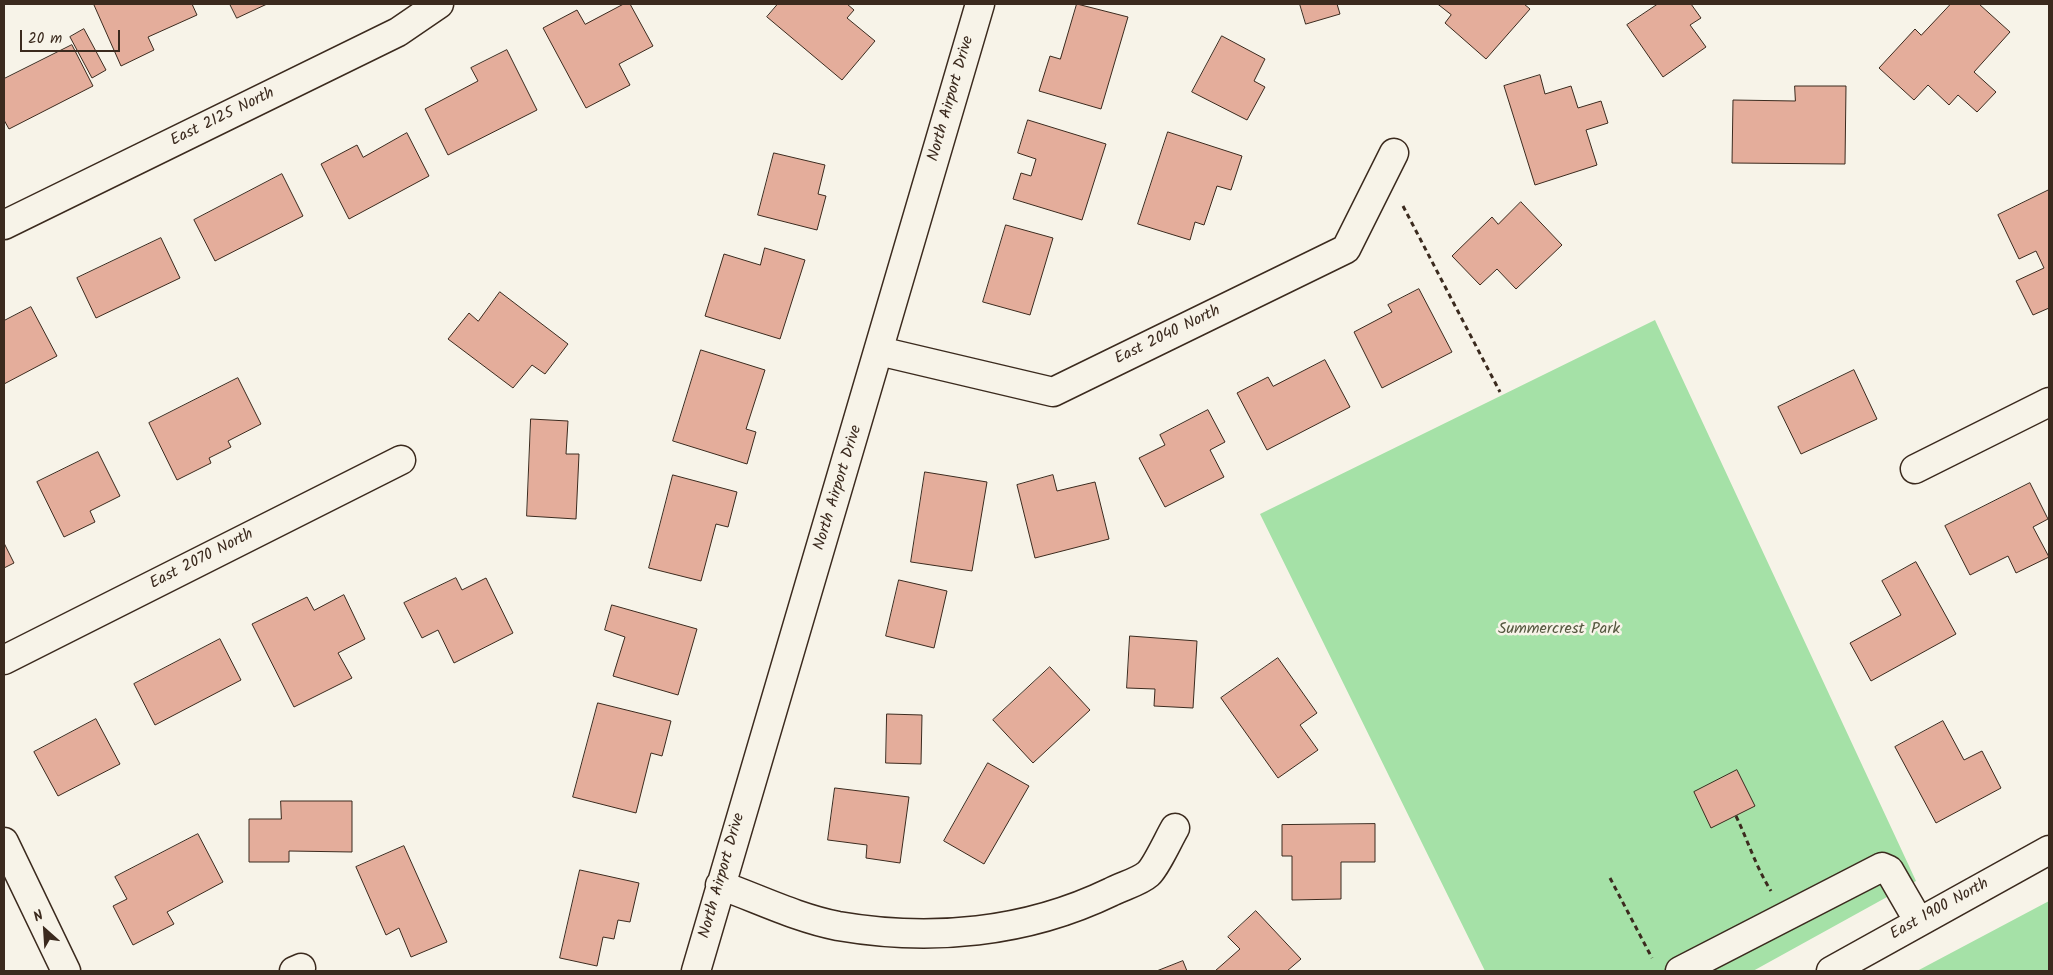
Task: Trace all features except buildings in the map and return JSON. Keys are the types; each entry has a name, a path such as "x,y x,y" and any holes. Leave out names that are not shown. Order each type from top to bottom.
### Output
{"street":[{"name":"East 2125 North","path":"4,225 398,32 439,4"},
{"name":"North Airport Drive","path":"696,971 980,4"},
{"name":"East 2040 North","path":"879,352 1053,392 1346,249 1390,162"},
{"path":"1916,469 2049,402"},
{"name":"East 2070 North","path":"4,660 401,460"},
{"path":"720,886 795,914 836,925 891,933 948,934 999,928 1043,918 1086,904 1149,873 1175,828"},
{"path":"4,842 66,971"},
{"name":"East 1900 North","path":"1831,971 2049,850"},
{"path":"1680,971 1882,867 1889,870 1919,922"}],"path":[{"path":"1390,162 1500,392"},
{"path":"1736,816 1749,843 1756,867 1772,894"},
{"path":"1610,878 1652,958"}],"green space":[{"name":"Summercrest Park","path":"1655,320 1916,881 1753,971 1485,971 1260,514"},
{"path":"2049,901 2049,971 1917,971"}]}
